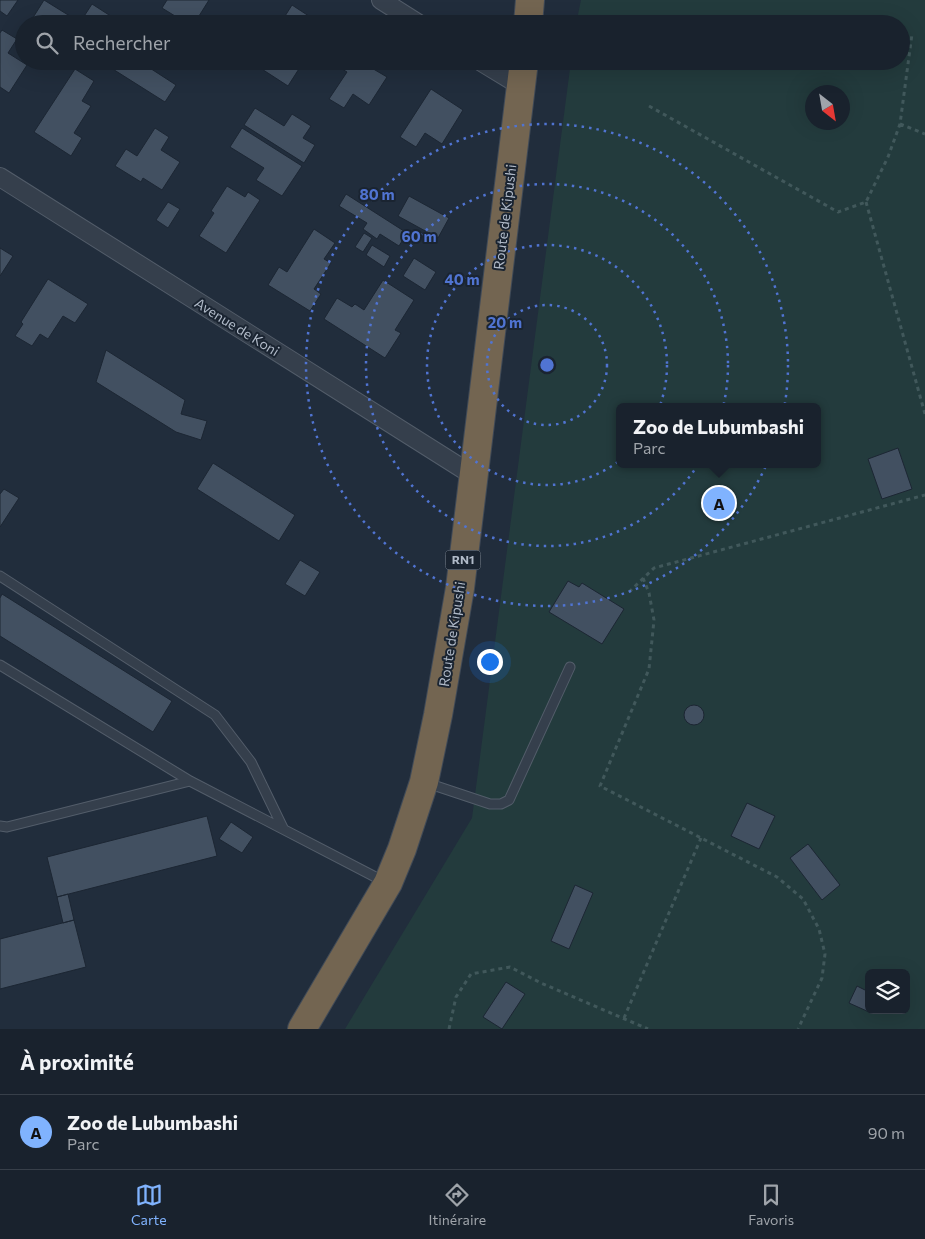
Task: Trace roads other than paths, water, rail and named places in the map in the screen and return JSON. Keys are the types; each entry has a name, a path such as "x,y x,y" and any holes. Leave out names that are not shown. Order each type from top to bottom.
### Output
{"highway":[{"path":"529,15 530,0"},
{"name":"Route de Kipushi","path":"302,1029 388,883 402,849 424,782 438,715 460,588 522,74"}],"street":[{"path":"381,0 405,15"},
{"path":"509,70 522,74"},
{"name":"Avenue de Koni","path":"0,177 474,476"}],"lane":[{"path":"0,576 215,715 251,762 282,828"},
{"path":"0,665 190,781 388,883"},
{"path":"424,782 490,804 501,804 509,800 570,668"},
{"path":"0,826 8,827 190,781"}],"place":[{"name":"Zoo de Lubumbashi","path":"719,503"}]}
